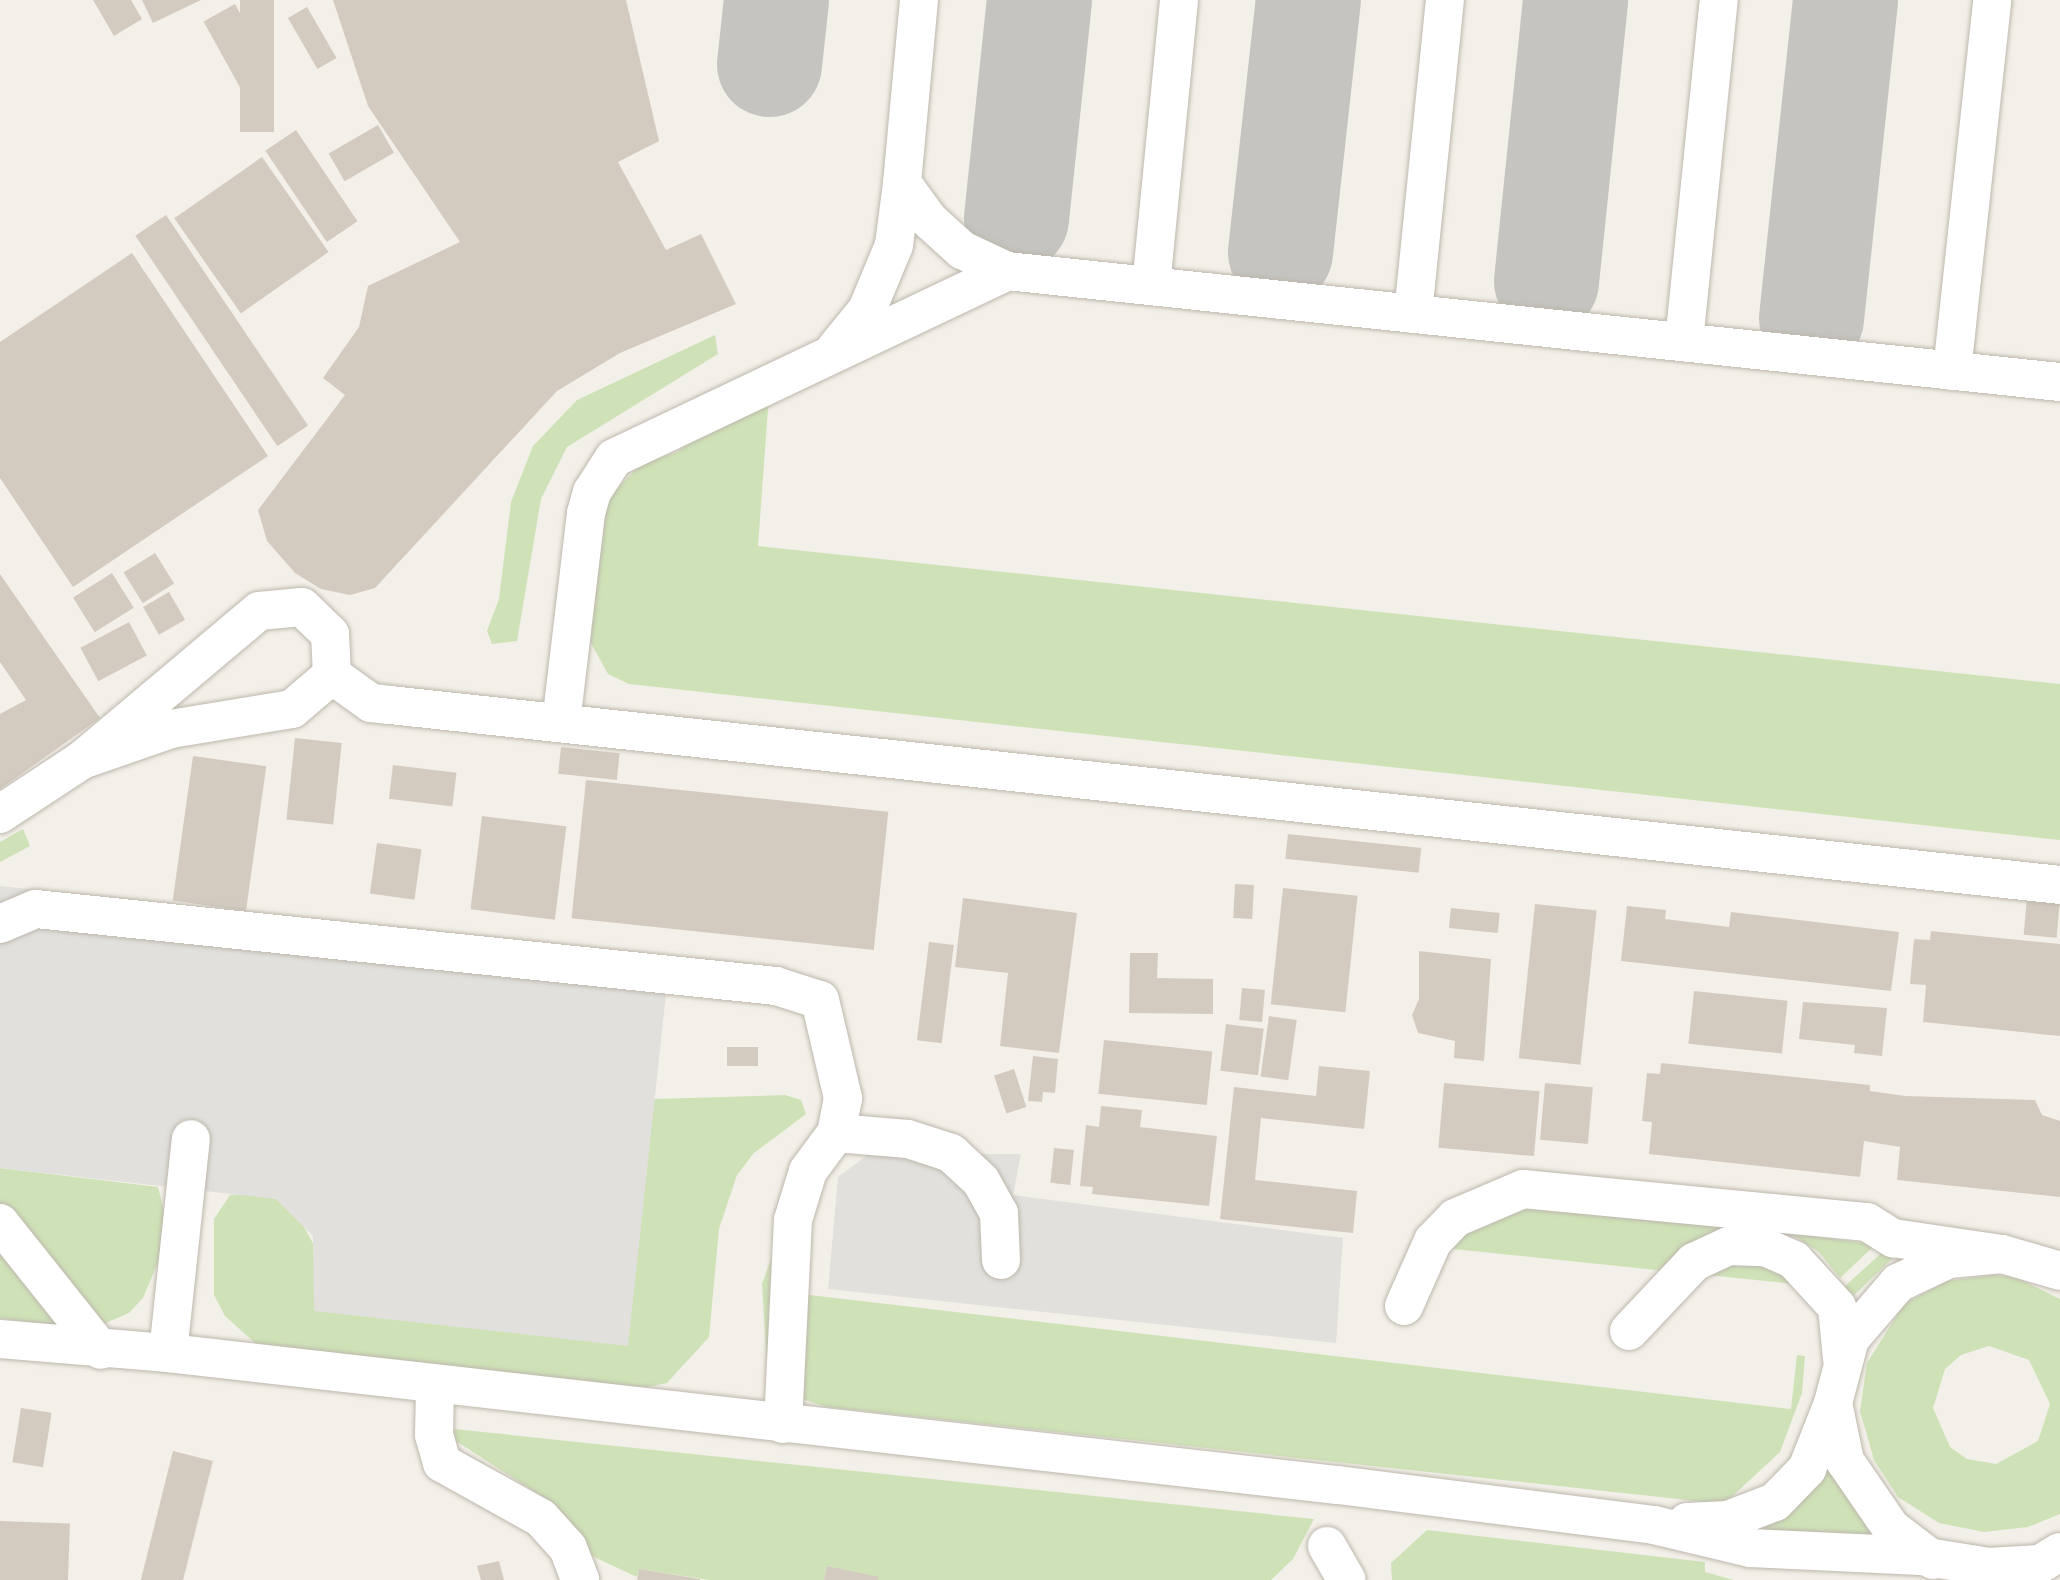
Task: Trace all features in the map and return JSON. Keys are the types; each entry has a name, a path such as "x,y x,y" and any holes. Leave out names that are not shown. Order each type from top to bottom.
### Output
{"street":[{"path":"831,355 873,297 902,216 902,183 919,0"},
{"path":"1151,286 1179,0"},
{"path":"1413,314 1445,0"},
{"path":"1684,342 1719,0"},
{"path":"1952,371 1992,0"},
{"path":"902,183 929,220 962,250 1007,271 2060,382"},
{"path":"561,723 586,513 601,474 634,444 831,355 1007,271"},
{"path":"0,814 82,760 258,611 302,607 319,617 335,651 332,675 292,709 171,729 82,760"},
{"path":"332,675 371,703 2060,885"},
{"path":"0,924 36,909 776,986 820,1000 843,1098 836,1133 808,1171 793,1220 783,1424"},
{"path":"836,1133 908,1139 951,1153 981,1181 999,1213 1001,1260"},
{"path":"168,1353 191,1139"},
{"path":"1404,1306 1433,1241 1455,1218 1523,1189 1867,1222 1893,1238 2002,1254 2056,1268"},
{"path":"0,1223 101,1350"},
{"path":"1629,1331 1695,1262 1729,1246 1765,1247 1794,1259 1832,1300 1841,1318 1842,1359 1833,1403 1807,1469 1775,1502 1728,1520 1654,1524"},
{"path":"1842,1359 1861,1321 1898,1283 1949,1259 2002,1254"},
{"path":"0,1339 101,1350 168,1353 435,1387 1654,1524 1750,1548 1828,1580"},
{"path":"435,1387 434,1435 442,1463 541,1518 568,1548 580,1580"},
{"path":"1833,1403 1845,1461 1873,1506 1921,1556 1971,1580"},
{"path":"1327,1546 1347,1580"},
{"path":"1750,1548 1921,1556 1989,1567 2048,1567"}],"green space":[{"path":"715,335 718,354 567,447 541,499 517,641 492,644 487,631 499,599 511,502 533,446 577,400"},
{"path":"770,382 758,546 2060,684 2060,840 629,684 608,674 587,636 599,507 640,465 677,452"},
{"path":"23,829 30,846 0,862 0,842"},
{"path":"785,1095 801,1100 806,1114 754,1153 737,1175 719,1229 709,1337 667,1383 629,1391 256,1344 225,1316 214,1295 214,1219 230,1195 249,1194 276,1199 297,1214 315,1247 627,1346 654,1099"},
{"path":"0,1168 158,1187 165,1215 162,1253 143,1298 129,1313 101,1325 68,1328 0,1318"},
{"path":"1531,1206 1730,1224 1666,1271 1453,1249 1466,1234"},
{"path":"1788,1232 1875,1245 1840,1278 1819,1252"},
{"path":"775,1248 801,1294 1791,1409 1797,1355 1805,1356 1802,1393 1780,1452 1724,1504 827,1407 799,1398 767,1367 762,1284"},
{"path":"1887,1248 1896,1255 1850,1299 1844,1287"},
{"path":"1757,1261 1803,1285 1708,1275 1725,1264"},
{"path":"1993,1275 2015,1277 2060,1299 2060,1514 2028,1527 1984,1532 1939,1523 1898,1497 1874,1460 1860,1411 1867,1363 1904,1304 1947,1281","holes":["1989,1346 2029,1360 2050,1404 2038,1441 1996,1464 1967,1459 1950,1447 1933,1408 1945,1369 1961,1355"]},
{"path":"454,1429 1314,1519 1293,1559 1271,1580 878,1580 827,1566 824,1580 709,1580 639,1569 637,1577 592,1556 552,1503 456,1441"},
{"path":"1828,1468 1883,1539 1762,1533 1764,1529"},
{"path":"1427,1530 1705,1562 1705,1572 1734,1580 1392,1580 1391,1563"}],"shaded area":[{"path":"0,886 670,957 628,1346 314,1311 313,1236 276,1199 0,1168"},
{"path":"869,1154 1021,1154 1013,1195 1343,1238 1336,1343 828,1289 838,1177"}],"building":[{"path":"93,0 131,0 142,19 114,36"},
{"path":"142,0 201,0 153,23"},
{"path":"240,0 274,0 274,132 240,132"},
{"path":"333,0 626,0 659,141 618,162 666,250 701,234 736,304 620,353 557,391 375,588 350,595 321,589 295,573 267,541 258,510 345,395 323,378 359,327 368,286 460,242 368,106"},
{"path":"235,4 274,74 242,91 204,21"},
{"path":"307,7 336,58 317,69 288,18"},
{"path":"378,125 394,153 345,181 329,154"},
{"path":"296,130 358,221 327,242 265,151"},
{"path":"262,157 329,252 241,313 174,218"},
{"path":"166,215 308,426 277,446 135,236"},
{"path":"132,253 268,456 73,587 0,478 0,342"},
{"path":"155,553 174,584 143,603 124,573"},
{"path":"112,573 134,608 95,632 73,597"},
{"path":"0,574 100,718 0,789 0,714 26,700 0,662"},
{"path":"169,592 185,620 159,635 143,607"},
{"path":"129,622 147,656 98,681 80,648"},
{"path":"295,738 342,743 333,824 286,820"},
{"path":"561,747 620,753 617,780 558,774"},
{"path":"193,756 266,766 246,911 173,901"},
{"path":"393,765 457,773 452,807 389,799"},
{"path":"586,780 888,812 874,950 571,918"},
{"path":"482,816 566,826 555,920 471,909"},
{"path":"1288,834 1421,848 1419,873 1285,859"},
{"path":"377,843 422,849 414,900 370,894"},
{"path":"1235,884 1254,885 1252,919 1233,918"},
{"path":"1283,888 1358,896 1345,1012 1271,1004"},
{"path":"2027,897 2060,900 2057,938 2024,935"},
{"path":"963,898 1077,913 1059,1053 1000,1046 1008,973 955,967"},
{"path":"1535,904 1597,910 1580,1065 1519,1058"},
{"path":"1627,906 1666,910 1665,919 1729,927 1731,912 1899,932 1891,991 1621,961"},
{"path":"1451,908 1500,913 1498,933 1449,928"},
{"path":"1931,931 2060,944 2060,1036 1923,1022 1926,985 1910,984 1914,939 1930,940"},
{"path":"929,942 954,945 942,1043 917,1040"},
{"path":"1419,951 1491,959 1484,1061 1454,1058 1455,1041 1418,1033 1412,1015 1419,999"},
{"path":"1130,953 1158,953 1157,978 1213,979 1213,1014 1129,1013"},
{"path":"1242,988 1265,990 1262,1022 1239,1020"},
{"path":"1694,991 1787,1001 1782,1054 1688,1044"},
{"path":"1803,1002 1887,1008 1882,1056 1854,1053 1855,1045 1799,1039"},
{"path":"1269,1016 1297,1020 1288,1080 1261,1076"},
{"path":"1226,1024 1264,1029 1258,1075 1220,1071"},
{"path":"1104,1040 1212,1051 1207,1105 1098,1094"},
{"path":"727,1047 758,1047 758,1066 727,1066"},
{"path":"1033,1056 1058,1059 1055,1093 1043,1092 1042,1102 1028,1101"},
{"path":"1661,1063 1870,1085 1870,1091 1905,1096 2035,1100 2042,1115 2060,1121 2060,1197 1897,1180 1900,1147 1864,1141 1860,1177 1649,1154 1652,1122 1642,1121 1647,1073 1660,1074"},
{"path":"1319,1066 1370,1071 1364,1129 1261,1118 1255,1180 1357,1191 1353,1233 1220,1219 1234,1087 1316,1096"},
{"path":"1014,1069 1026,1107 1006,1114 994,1075"},
{"path":"1444,1083 1540,1091 1534,1156 1438,1148"},
{"path":"1545,1083 1593,1087 1588,1144 1540,1140"},
{"path":"1101,1106 1142,1110 1140,1127 1217,1136 1209,1206 1092,1194 1093,1187 1080,1186 1086,1125 1099,1127"},
{"path":"1054,1148 1074,1150 1070,1185 1050,1183"},
{"path":"21,1408 52,1413 43,1467 12,1462"},
{"path":"173,1451 213,1461 183,1580 141,1580"},
{"path":"0,1521 70,1523 68,1580 0,1580"},
{"path":"499,1561 504,1580 481,1580 477,1566"},
{"path":"827,1566 879,1577 878,1580 824,1580"},
{"path":"639,1569 700,1579 700,1580 637,1580"}],"taxiway":[{"path":"769,64 776,0"},
{"path":"1016,218 1039,0"},
{"path":"1280,252 1308,0"},
{"path":"1546,281 1575,0"},
{"path":"1811,318 1845,0"}]}
